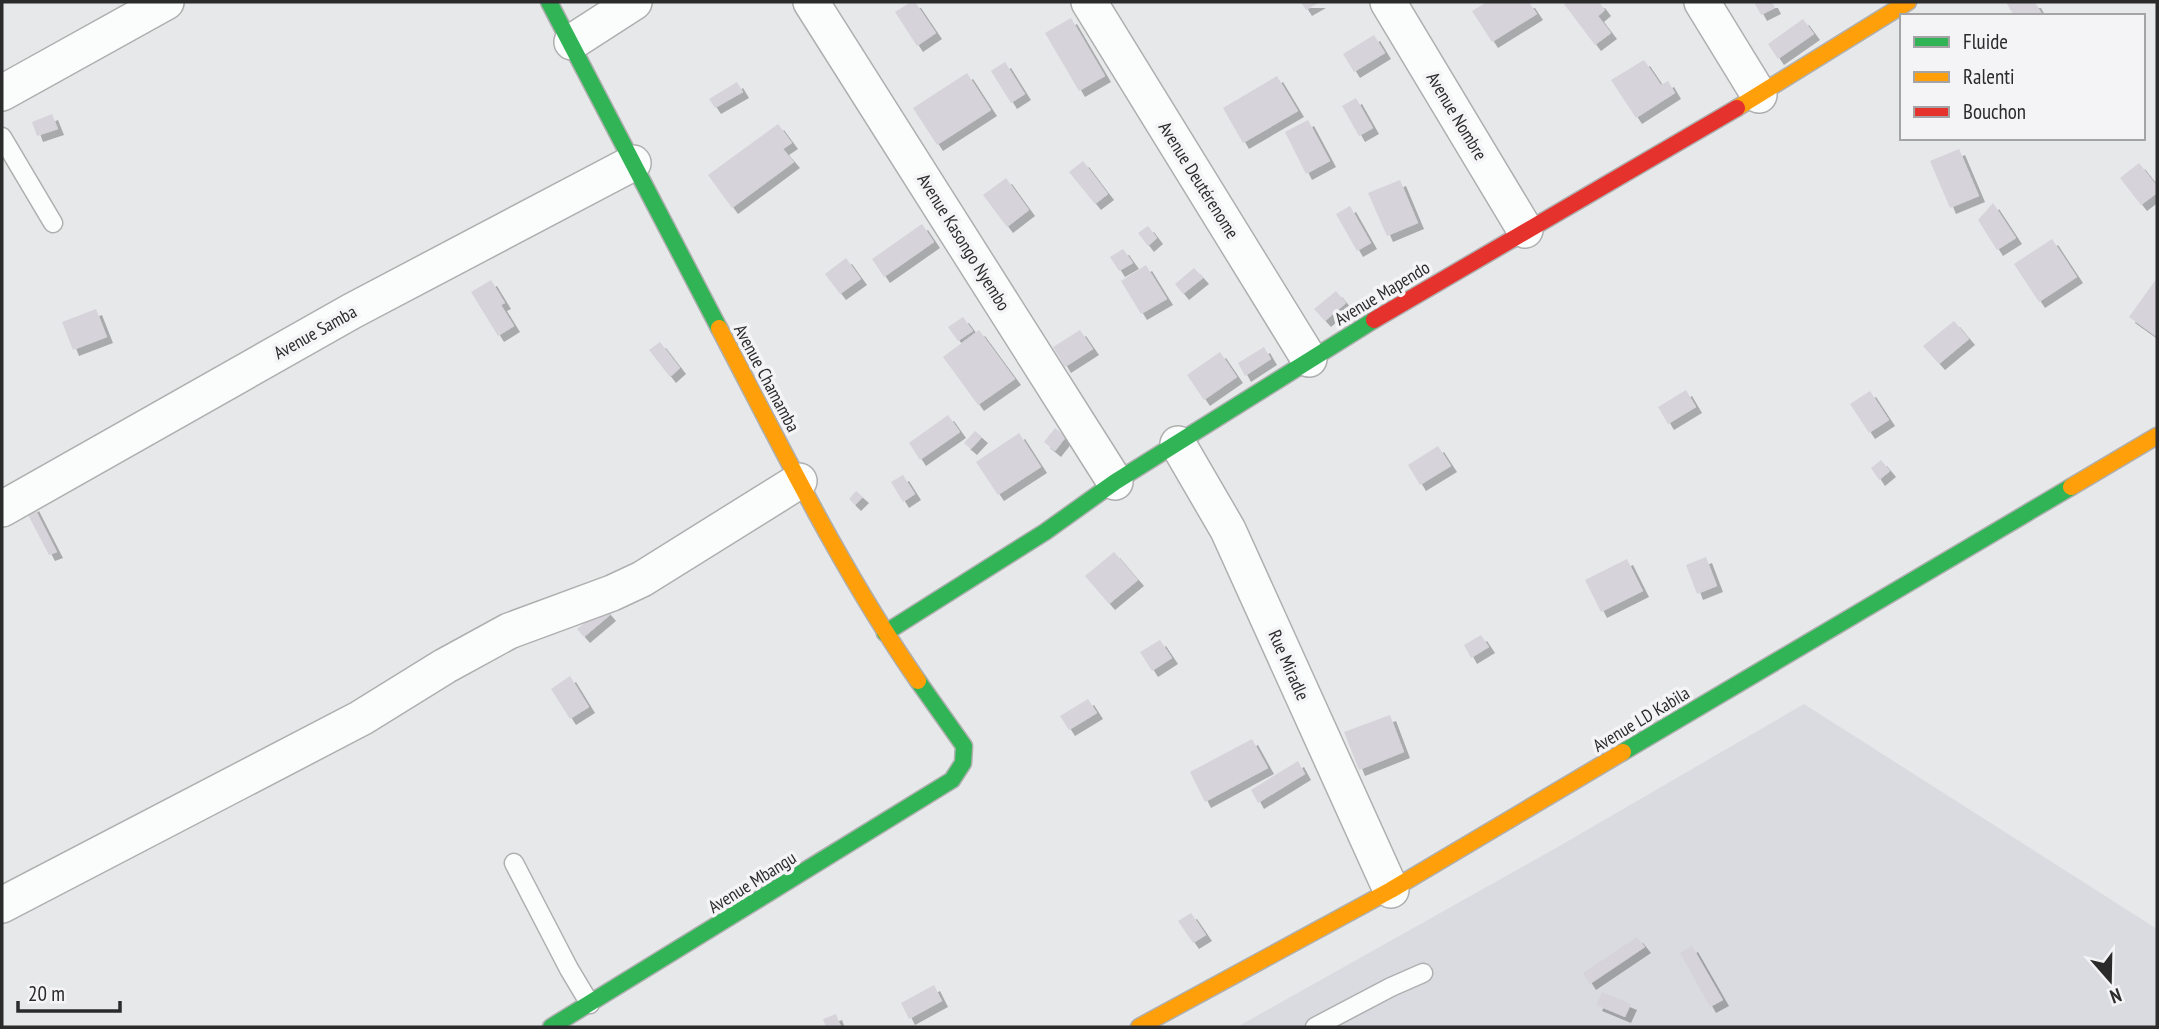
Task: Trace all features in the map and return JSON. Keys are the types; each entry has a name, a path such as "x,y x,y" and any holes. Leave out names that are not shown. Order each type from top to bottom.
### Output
{"street":[{"path":"2,93 166,2"},
{"name":"Avenue Chamamba","path":"549,2 799,481 886,634 964,746 966,761"},
{"path":"572,42 634,2"},
{"name":"Avenue Kasongo Nyembo","path":"811,2 1115,482"},
{"name":"Avenue Deutérenome","path":"1088,2 1309,359"},
{"name":"Avenue Nombre","path":"1388,2 1525,230"},
{"path":"1702,2 1759,95"},
{"name":"Avenue Mapendo","path":"886,634 1045,532 1115,482 1309,359 1759,95 1908,2"},
{"name":"Avenue Samba","path":"2,509 352,311 633,163"},
{"name":"Avenue LD Kabila","path":"1139,1027 1391,890 2157,436"},
{"name":"Rue Miradle","path":"1178,444 1228,530 1391,890"},
{"path":"2,905 361,718 445,666 509,631 612,593 642,579 799,481"},
{"name":"Avenue Mbangu","path":"551,1027 947,784 960,774 966,761"}],"lane":[{"path":"2,137 53,223"},
{"path":"514,863 590,1004"},
{"path":"1315,1027 1391,987 1423,974"}],"shaded area":[{"path":"1804,704 2157,929 2157,1027 1237,1027 1556,848"}],"building":[{"path":"915,2 936,33 917,46 895,12"},
{"path":"1301,2 1320,2 1306,10"},
{"path":"1487,2 1529,2 1537,14 1492,42 1472,11"},
{"path":"1599,2 1605,10 1598,16 1611,33 1595,45 1564,4"},
{"path":"1754,2 1772,2 1775,8 1761,15"},
{"path":"2006,2 2035,2 2042,14 2013,14"},
{"path":"1071,18 1105,76 1079,91 1045,33"},
{"path":"1803,19 1814,34 1778,59 1768,44"},
{"path":"1374,35 1385,53 1354,72 1343,54"},
{"path":"1644,60 1661,85 1668,81 1675,93 1636,118 1611,80"},
{"path":"1005,62 1025,94 1011,103 991,71"},
{"path":"967,73 991,110 937,145 913,108"},
{"path":"1277,76 1298,111 1243,143 1223,108"},
{"path":"737,82 743,92 715,108 709,99"},
{"path":"1356,98 1373,128 1359,136 1342,106"},
{"path":"52,114 58,129 37,136 32,122"},
{"path":"1308,120 1330,161 1306,174 1285,132"},
{"path":"778,124 792,143 783,149 794,162 732,208 708,175"},
{"path":"1959,149 1979,196 1950,208 1930,161"},
{"path":"1083,161 1108,194 1095,204 1069,172"},
{"path":"2139,163 2157,186 2157,193 2141,205 2120,178"},
{"path":"1006,178 1029,210 1007,227 983,195"},
{"path":"1400,180 1418,223 1387,236 1368,193"},
{"path":"1993,203 2016,238 1997,250 1978,220"},
{"path":"1350,206 1371,243 1357,251 1336,214"},
{"path":"922,224 934,242 884,277 872,259"},
{"path":"1148,226 1157,238 1148,246 1138,233"},
{"path":"2052,239 2077,277 2039,302 2014,264"},
{"path":"1123,249 1133,263 1119,271 1110,257"},
{"path":"846,258 861,279 840,294 825,274"},
{"path":"1146,265 1167,299 1141,314 1121,281"},
{"path":"1194,268 1203,278 1183,294 1175,284"},
{"path":"2157,278 2157,337 2129,317"},
{"path":"491,280 505,303 501,305 514,326 498,336 471,292"},
{"path":"1336,291 1346,303 1325,321 1314,309"},
{"path":"96,309 107,337 73,350 62,322"},
{"path":"963,317 973,331 958,341 948,327"},
{"path":"1954,321 1969,339 1939,364 1923,346"},
{"path":"979,330 1015,379 978,405 943,357"},
{"path":"1080,330 1093,349 1065,367 1053,347"},
{"path":"660,342 680,368 670,377 649,350"},
{"path":"1264,347 1271,359 1245,376 1238,363"},
{"path":"1220,352 1237,377 1204,400 1187,375"},
{"path":"1686,390 1696,407 1668,424 1658,407"},
{"path":"1870,391 1889,420 1869,433 1850,404"},
{"path":"948,415 960,432 920,460 909,443"},
{"path":"1055,428 1066,437 1055,451 1044,442"},
{"path":"975,431 982,437 971,449 964,443"},
{"path":"1019,433 1041,467 998,495 976,462"},
{"path":"1438,446 1451,466 1420,485 1408,465"},
{"path":"1881,460 1890,471 1879,480 1871,468"},
{"path":"903,475 915,494 903,502 891,482"},
{"path":"856,491 863,497 855,505 849,499"},
{"path":"33,505 57,552 49,555 26,511"},
{"path":"1114,552 1138,580 1109,604 1085,576"},
{"path":"1706,557 1717,586 1697,594 1686,565"},
{"path":"1627,559 1643,591 1601,612 1585,580"},
{"path":"604,608 610,615 584,637 577,629"},
{"path":"1481,635 1489,647 1471,658 1464,645"},
{"path":"1160,640 1172,658 1152,671 1140,652"},
{"path":"570,676 589,707 570,719 551,689"},
{"path":"1088,699 1097,713 1069,730 1060,716"},
{"path":"1390,715 1404,752 1359,770 1344,732"},
{"path":"1252,739 1268,768 1205,802 1190,772"},
{"path":"1298,761 1305,774 1258,803 1251,790"},
{"path":"1191,913 1206,935 1193,943 1178,921"},
{"path":"1637,937 1645,947 1590,984 1583,973"},
{"path":"1692,946 1723,1000 1710,1007 1680,953"},
{"path":"934,985 942,1001 909,1019 901,1003"},
{"path":"1602,992 1631,1004 1625,1017 1596,1005"},
{"path":"836,1014 841,1027 826,1027 823,1019"}],"traffic: fast":[{"path":"549,2 719,328"},
{"path":"885,633 1045,532 1115,482 1374,320"},
{"path":"1623,752 2071,487"},
{"path":"551,1027 952,780 963,763 964,746 918,681"}],"traffic: slow":[{"path":"1737,108 1908,2"},
{"path":"719,328 838,552 918,681"},
{"path":"2071,487 2157,436"},
{"path":"1139,1027 1391,890 1623,752"}],"traffic: jam":[{"path":"1374,320 1737,108"}]}
